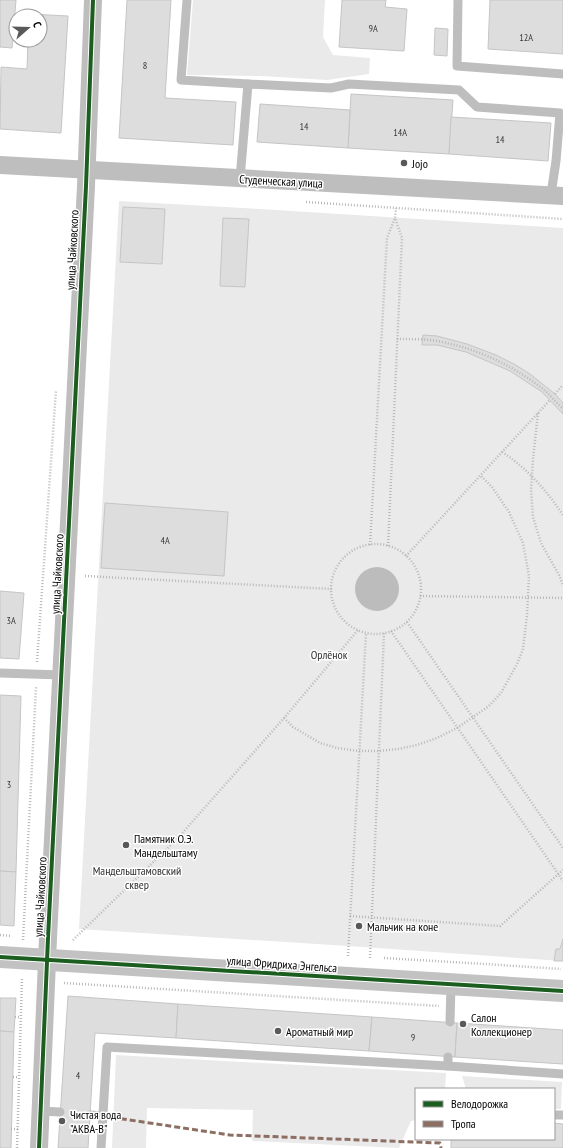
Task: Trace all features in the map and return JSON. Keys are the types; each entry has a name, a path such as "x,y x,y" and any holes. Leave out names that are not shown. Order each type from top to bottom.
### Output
{"street":[{"name":"улица Чайковского","path":"39,1148 86,170 91,0"},
{"name":"Студенческая улица","path":"0,165 557,195"},
{"name":"улица Фридриха Энгельса","path":"0,957 563,991"}],"lane":[{"path":"187,0 181,80 331,88 349,84 459,90 477,107 560,113 556,161 557,195"},
{"path":"458,0 457,66 563,74"},
{"path":"240,178 248,84"},
{"path":"0,673 62,675"},
{"path":"450,1022 451,985"},
{"path":"101,1148 107,1047 563,1074"},
{"path":"448,1057 448,1066"},
{"path":"41,1111 60,1112"},
{"path":"90,1115 103,1116"}],"path":[{"path":"370,545 387,238 395,218 396,208"},
{"path":"388,546 402,238 395,218"},
{"path":"397,339 436,341 466,348 496,360 513,368 544,390 563,408"},
{"path":"17,1148 22,958 37,674 56,382"},
{"path":"555,394 563,385"},
{"path":"406,556 550,400"},
{"path":"538,412 531,490 533,517 541,543 563,585"},
{"path":"502,452 514,459 532,475 546,491 563,515"},
{"path":"284,718 293,726 320,743 337,748 359,751 398,749 437,738 457,728 489,706 500,693 517,664 523,649 528,614 529,576 523,542 510,512 492,487 481,476"},
{"path":"370,545 388,546 406,556 412,562 419,578 421,587 416,610 407,622 391,632 378,634 366,633 358,630 349,625 342,618 336,609 333,600 332,580 340,563 346,556 357,549 370,545"},
{"path":"66,576 332,589"},
{"path":"420,596 563,598"},
{"path":"407,622 563,848"},
{"path":"73,940 177,839 284,718 358,630"},
{"path":"391,632 563,882"},
{"path":"355,957 348,956 366,633"},
{"path":"384,633 370,958 563,969"},
{"path":"350,916 500,926 563,870"},
{"path":"67,939 81,940"},
{"path":"15,1017 21,1017"},
{"path":"13,1077 19,1077"},
{"path":"11,1129 18,1129"}],"green space":[{"path":"193,0 325,0 323,37 333,55 370,58 369,74 327,80 261,76 187,75"},
{"name":"Орлёнок","path":"119,201 563,228 563,961 79,929"},
{"path":"116,1055 446,1073 445,1088 415,1088 415,1120 411,1121 399,1148 252,1141 253,1110 147,1108 146,1148 112,1148"},
{"path":"462,1076 562,1082 561,1109 555,1109 555,1088 466,1088"}],"shaded area":[{"path":"377,567 389,571 395,577 399,589 395,601 389,607 377,611 365,607 359,601 355,589 359,577 365,571"}],"building":[{"path":"0,0 16,0 15,8 8,8 8,48 0,47"},
{"path":"127,0 171,0 165,98 236,102 233,145 119,138"},
{"path":"342,0 386,0 385,7 407,9 404,51 339,47"},
{"path":"490,0 563,0 563,54 488,49"},
{"path":"48,15 68,16 61,133 0,129 1,67 27,69 28,48 48,48"},
{"path":"435,28 448,29 447,56 434,55"},
{"path":"351,94 453,100 449,154 348,148"},
{"path":"260,104 350,110 348,148 257,142"},
{"path":"451,117 551,123 548,161 449,154"},
{"path":"123,207 165,209 162,264 120,262"},
{"path":"223,218 249,219 245,287 220,286"},
{"path":"423,335 437,336 467,344 496,355 514,364 530,374 555,394 563,403 563,414 542,392 510,371 466,352 437,345 422,345"},
{"path":"105,503 228,512 224,576 101,568"},
{"path":"0,591 24,593 19,659 0,658"},
{"path":"0,695 21,696 16,872 0,871"},
{"path":"0,871 16,872 14,926 0,925"},
{"path":"563,939 563,961 554,961 556,949 560,949"},
{"path":"68,996 178,1004 176,1038 95,1033 88,1148 58,1148"},
{"path":"0,998 16,998 14,1032 0,1031"},
{"path":"178,1004 372,1017 369,1051 176,1038"},
{"path":"372,1017 457,1023 455,1057 369,1051"},
{"path":"457,1023 563,1030 563,1064 455,1057"},
{"path":"0,1031 14,1032 11,1148 0,1148"},
{"path":"555,1123 563,1124 563,1148 451,1148 451,1140 555,1140"}],"marked path":[{"path":"103,1116 230,1135 440,1143 441,1148"}],"cycle path":[{"path":"39,1148 48,938 86,186 93,0"},
{"path":"0,957 563,991"}],"place":[{"name":"Jojo","path":"404,163"},
{"name":"Памятник О.Э. Мандельштаму","path":"126,845"},
{"name":"Мальчик на коне","path":"359,926"},
{"name":"Салон Коллекционер","path":"463,1024"},
{"name":"Ароматный мир","path":"278,1031"},
{"name":"Чистая вода \"АКВА-В\"","path":"62,1121"}],"park label":[{"name":"Мандельштамовский сквер","path":"137,877"}]}
